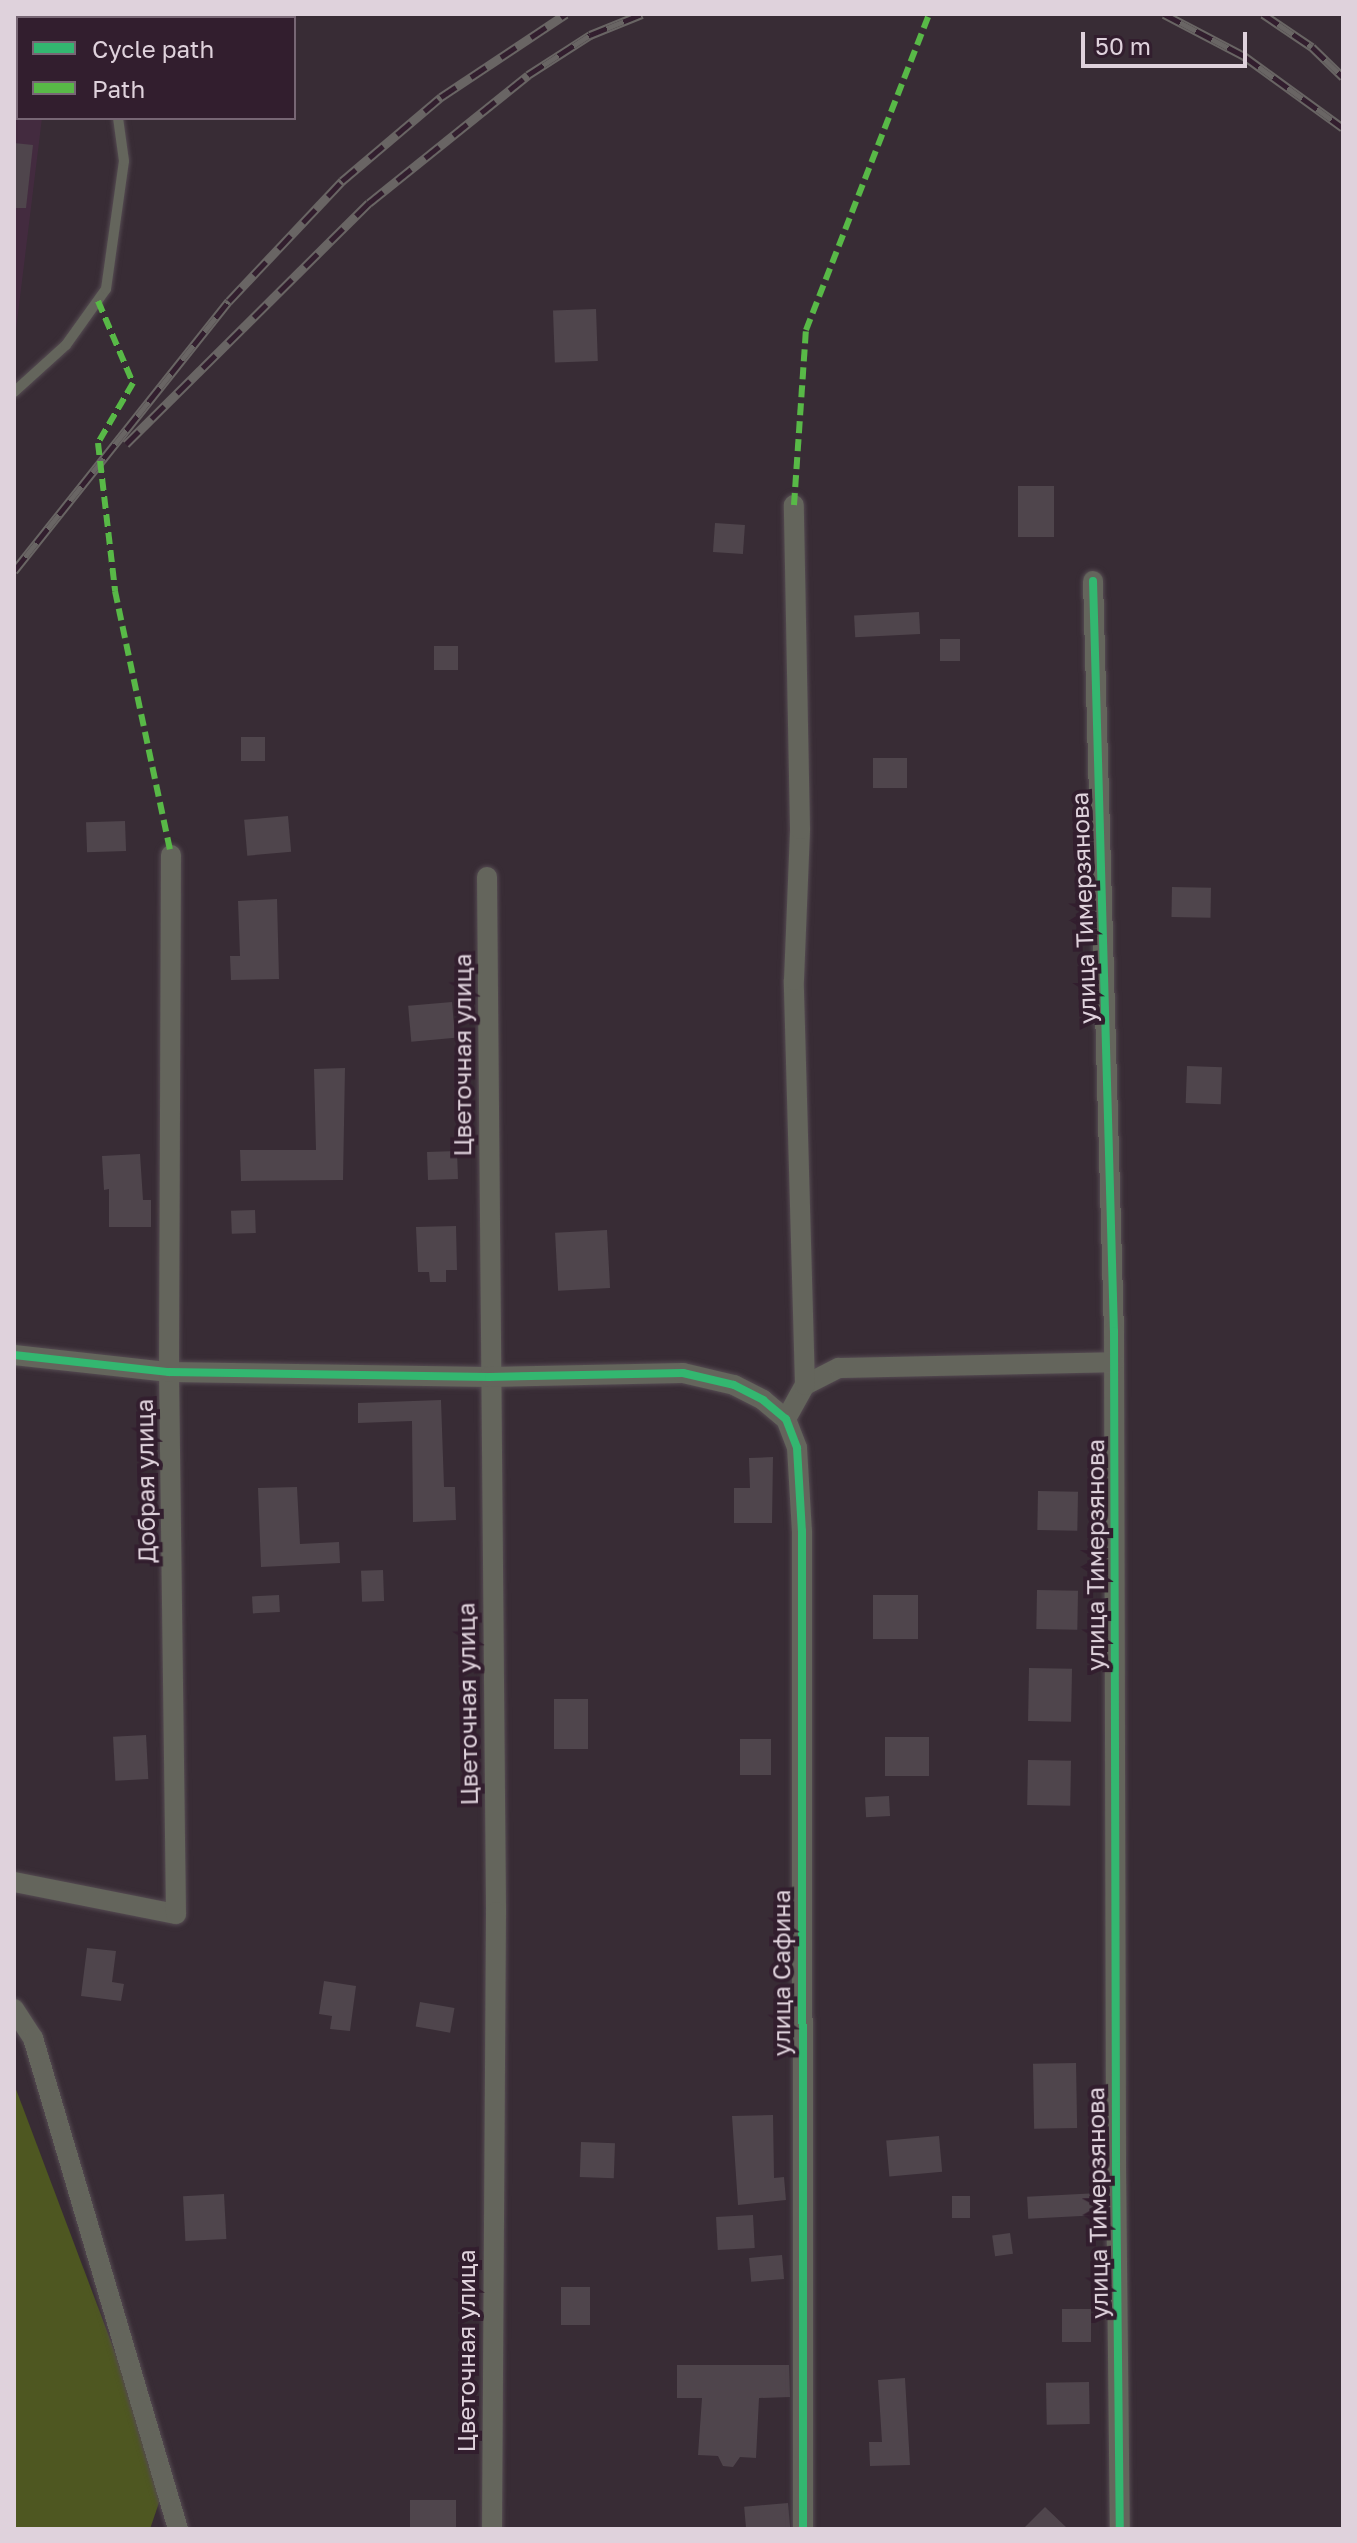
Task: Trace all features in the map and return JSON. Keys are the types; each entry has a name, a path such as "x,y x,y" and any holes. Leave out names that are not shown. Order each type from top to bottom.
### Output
{"street":[{"path":"14,1355 169,1372 489,1377 683,1373 734,1385 763,1400 786,1419 805,1385 794,980 800,829 794,505"},
{"name":"улица Тимерзянова","path":"1093,581 1114,1362 1120,2529"},
{"name":"Добрая улица","path":"14,1882 176,1914 169,1372 171,855"},
{"name":"Цветочная улица","path":"487,877 496,1912 492,2529"},
{"path":"805,1385 839,1368 1114,1362"},
{"name":"улица Сафина","path":"786,1419 797,1448 802,1531 803,2529"},
{"path":"14,2009 33,2038 178,2528"}],"lane":[{"path":"14,392 66,345 106,289 124,161 118,120"}],"shaded area":[{"path":"14,14 54,14 16,16 16,120 42,120 16,330"}],"green space":[{"path":"14,2084 165,2485 150,2529 14,2529"}],"building":[{"path":"14,143 33,145 26,208 14,208"},
{"path":"596,309 598,361 555,362 553,311"},
{"path":"1018,486 1054,486 1054,537 1018,537"},
{"path":"715,523 745,525 743,554 713,552"},
{"path":"919,612 920,634 855,637 854,615"},
{"path":"940,639 960,639 960,661 940,661"},
{"path":"434,646 458,646 458,670 434,670"},
{"path":"241,737 265,737 265,761 241,761"},
{"path":"873,758 907,758 907,788 873,788"},
{"path":"288,816 291,852 247,856 244,820"},
{"path":"125,821 126,851 87,852 86,822"},
{"path":"1172,887 1211,888 1210,918 1171,917"},
{"path":"277,899 279,979 231,980 230,956 240,956 238,901"},
{"path":"452,1002 455,1038 411,1042 408,1006"},
{"path":"1187,1066 1222,1067 1221,1104 1186,1103"},
{"path":"345,1068 343,1180 241,1181 240,1150 316,1150 314,1069"},
{"path":"457,1151 458,1179 428,1180 427,1152"},
{"path":"140,1154 143,1200 151,1200 151,1227 109,1227 109,1189 104,1190 102,1156"},
{"path":"255,1210 256,1233 232,1234 231,1211"},
{"path":"456,1226 457,1270 446,1270 446,1282 430,1282 429,1272 418,1272 416,1227"},
{"path":"607,1230 610,1288 558,1291 555,1233"},
{"path":"441,1400 444,1487 455,1487 456,1520 413,1522 412,1421 358,1423 358,1403"},
{"path":"773,1457 772,1523 734,1523 734,1488 750,1488 749,1458"},
{"path":"297,1487 300,1544 339,1542 340,1563 261,1567 258,1488"},
{"path":"1038,1491 1078,1492 1077,1531 1037,1530"},
{"path":"383,1570 384,1601 362,1602 361,1571"},
{"path":"1037,1590 1078,1591 1077,1630 1036,1629"},
{"path":"279,1595 280,1612 253,1613 252,1596"},
{"path":"873,1595 918,1595 918,1639 873,1639"},
{"path":"1029,1668 1072,1669 1071,1722 1028,1721"},
{"path":"554,1699 588,1699 588,1749 554,1749"},
{"path":"146,1735 148,1779 115,1781 113,1737"},
{"path":"885,1737 929,1737 929,1776 885,1776"},
{"path":"740,1739 771,1739 771,1775 740,1775"},
{"path":"1028,1760 1071,1761 1070,1806 1027,1805"},
{"path":"889,1796 890,1816 866,1817 865,1797"},
{"path":"87,1948 116,1951 112,1982 124,1984 121,2001 81,1996"},
{"path":"324,1981 356,1986 350,2031 330,2029 332,2016 319,2014"},
{"path":"420,2002 454,2008 450,2033 416,2027"},
{"path":"1076,2063 1077,2128 1034,2129 1033,2064"},
{"path":"773,2115 774,2178 784,2177 786,2200 738,2205 732,2116"},
{"path":"939,2136 942,2172 889,2176 886,2141"},
{"path":"581,2142 615,2143 614,2178 580,2177"},
{"path":"1099,2193 1100,2215 1028,2219 1027,2197"},
{"path":"224,2194 226,2239 185,2241 183,2196"},
{"path":"952,2196 970,2196 970,2218 952,2218"},
{"path":"753,2215 755,2248 718,2250 716,2217"},
{"path":"1010,2233 1013,2254 995,2256 992,2236"},
{"path":"782,2255 784,2279 751,2282 749,2258"},
{"path":"561,2287 590,2287 590,2325 561,2325"},
{"path":"1062,2309 1091,2309 1091,2342 1062,2342"},
{"path":"677,2365 789,2365 790,2397 759,2398 756,2458 740,2457 733,2467 723,2466 718,2456 698,2455 702,2398 677,2398"},
{"path":"905,2378 910,2465 870,2466 869,2442 882,2442 878,2380"},
{"path":"1089,2382 1090,2424 1047,2425 1046,2383"},
{"path":"410,2500 456,2500 456,2529 410,2529"},
{"path":"788,2503 790,2528 746,2529 744,2507"},
{"path":"1045,2507 1068,2529 1023,2529"}],"railway":[{"path":"14,571 229,301 342,181 441,97 566,14"},
{"path":"126,444 369,203 528,75 590,35 642,14"},
{"path":"1164,14 1244,56 1343,128"},
{"path":"1263,14 1312,47 1343,77"}],"marked path":[{"path":"794,505 806,330 929,14"},
{"path":"98,301 133,383 98,443 115,591 171,855"}],"cycle path":[{"path":"1093,581 1114,1331 1120,2529"},
{"path":"14,1355 169,1372 489,1377 683,1373 734,1385 763,1400 786,1419 797,1448 802,1531 803,2529"}]}
